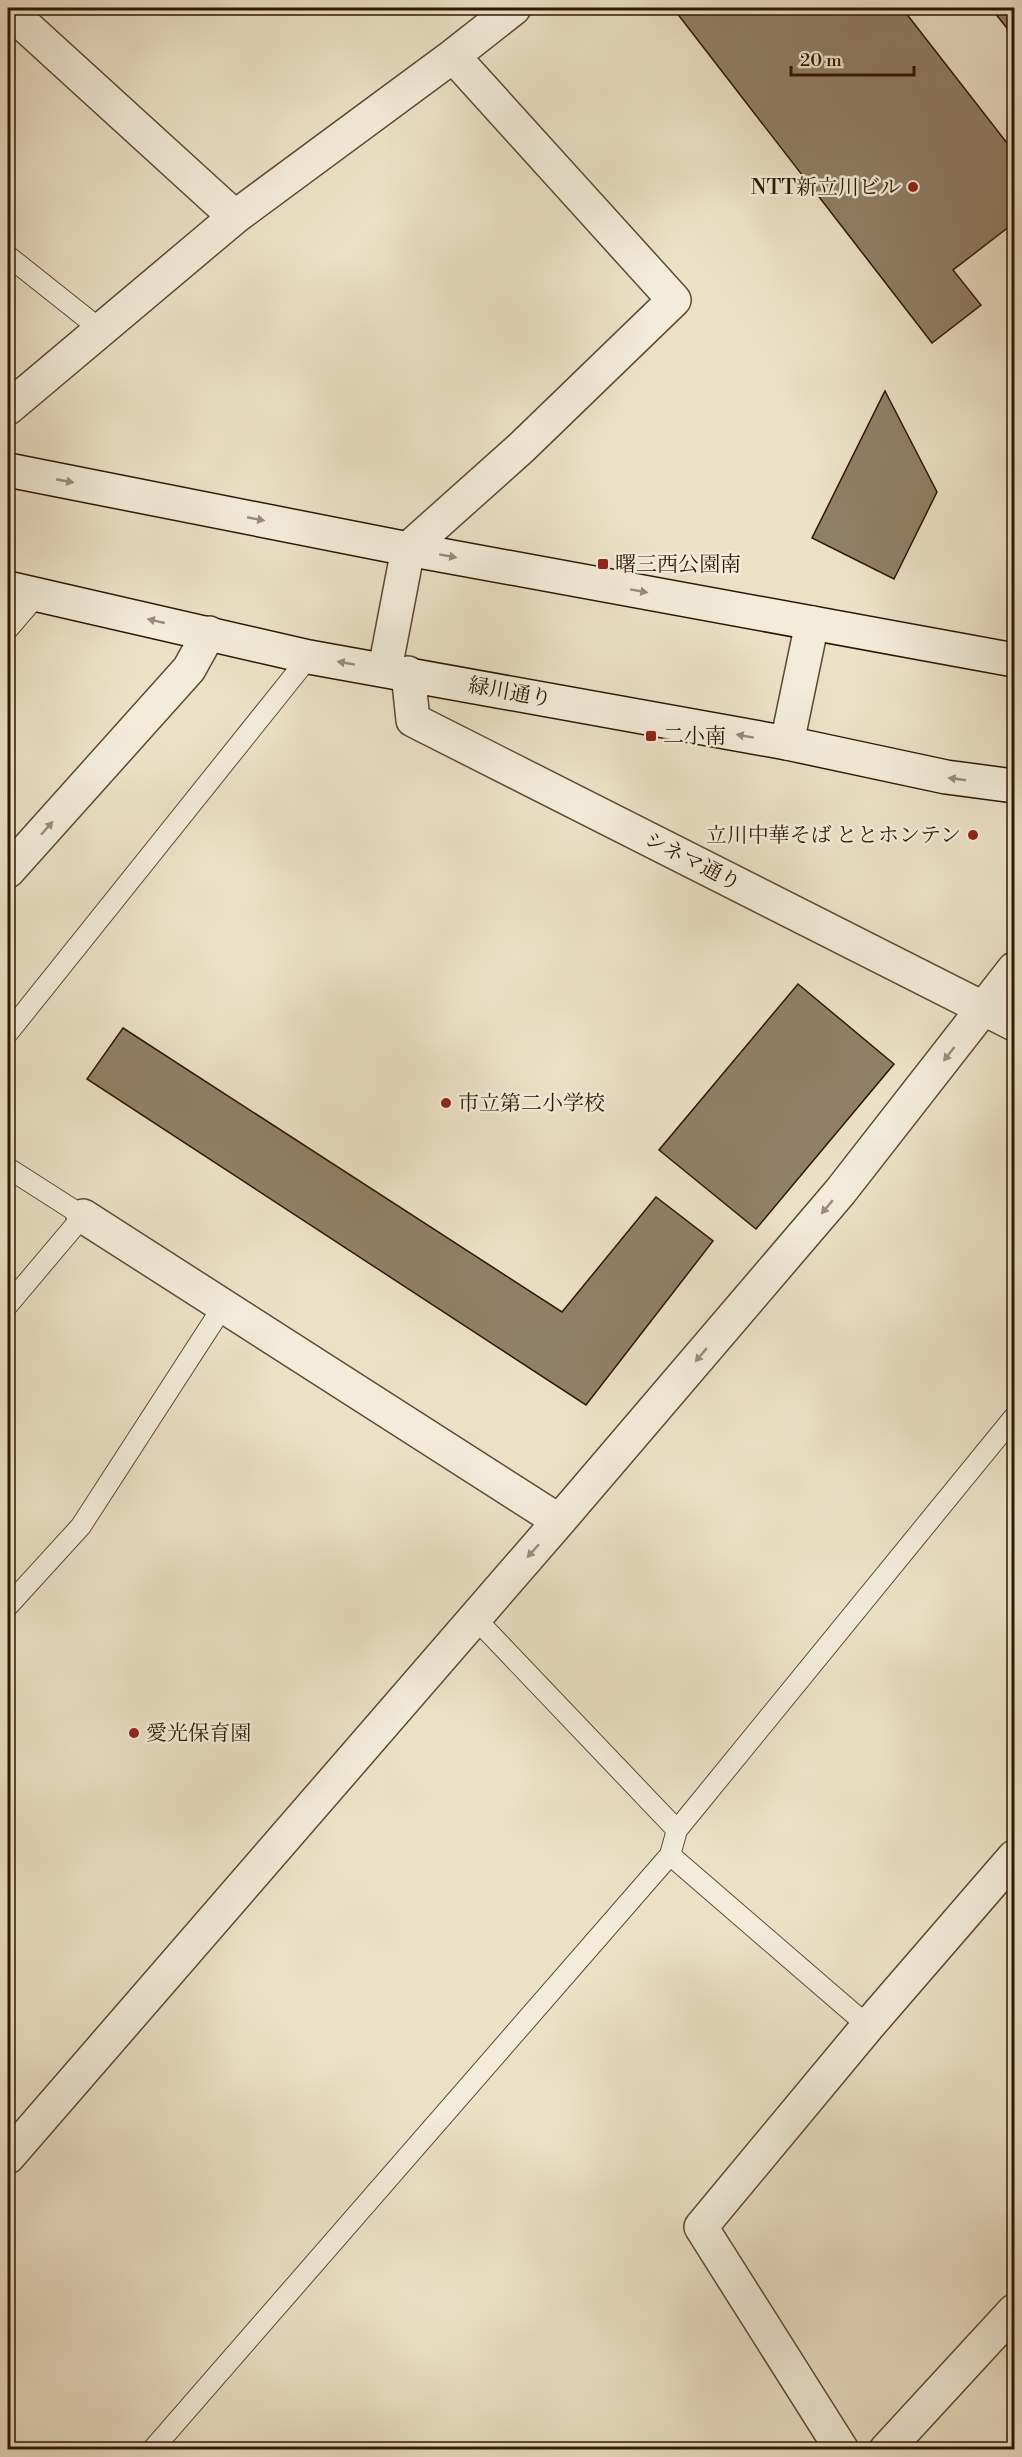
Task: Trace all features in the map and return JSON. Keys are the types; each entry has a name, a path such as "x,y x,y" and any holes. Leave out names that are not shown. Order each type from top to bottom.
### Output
{"street":[{"path":"8,408 234,217 453,56 514,8"},
{"path":"8,9 234,217"},
{"path":"397,671 408,549 521,448 674,300 453,56"},
{"path":"8,470 408,549 1014,660"},
{"name":"緑川通り","path":"23,591 309,657 397,671 787,743 946,777 1014,786"},
{"path":"787,743 812,623"},
{"path":"8,872 189,669 209,633"},
{"name":"シネマ通り","path":"397,671 413,720 1014,1024"},
{"path":"8,2157 559,1521 840,1192 1014,969"},
{"path":"83,1216 559,1521"},
{"path":"842,2450 701,2227 868,2026 1014,1857"},
{"path":"886,2450 1014,2312"}],"lane":[{"path":"8,256 100,329"},
{"path":"8,628 23,591"},
{"path":"8,1033 309,657"},
{"path":"8,1168 83,1216 8,1305"},
{"path":"8,1606 81,1526 224,1305"},
{"path":"152,2450 670,1855 677,1830 1014,1417"},
{"path":"474,1617 677,1830"},
{"path":"670,1855 868,2026"}],"building":[{"name":"NTT新立川ビル","path":"673,8 902,8 1014,152 1014,223 953,270 981,305 932,343"},
{"path":"991,8 1014,8 1014,37"},
{"path":"885,391 937,492 894,579 812,538"},
{"path":"798,984 894,1064 756,1229 659,1150"},
{"path":"123,1028 562,1312 656,1197 713,1241 586,1405 87,1079"},
{"path":"1014,2438 1014,2450 997,2450"}],"place":[{"name":"NTT新立川ビル","path":"913,187"},
{"name":"曙三西公園南","path":"603,564"},
{"name":"二小南","path":"651,736"},
{"name":"立川中華そば ととホンテン","path":"973,835"},
{"name":"市立第二小学校","path":"446,1103"},
{"name":"愛光保育園","path":"134,1733"}]}
